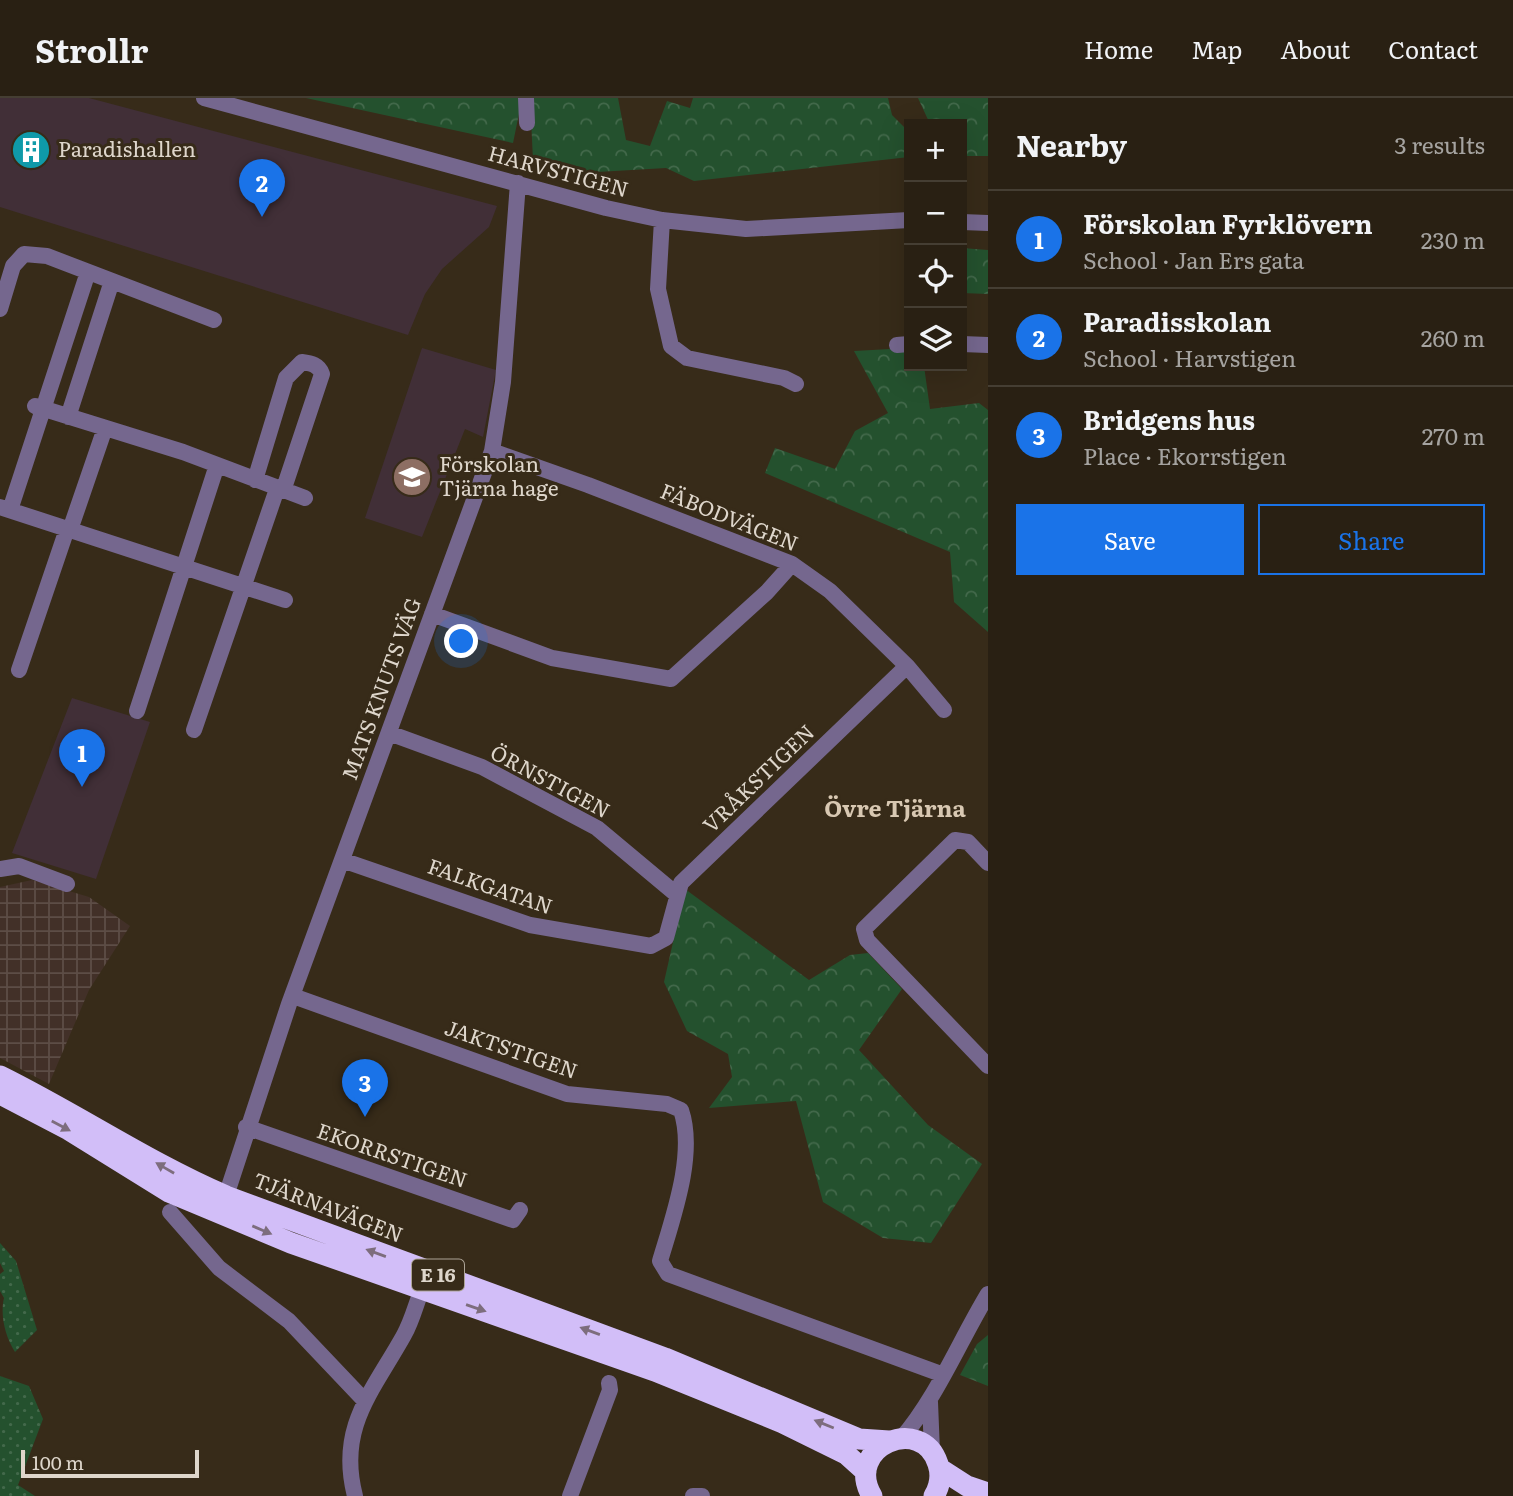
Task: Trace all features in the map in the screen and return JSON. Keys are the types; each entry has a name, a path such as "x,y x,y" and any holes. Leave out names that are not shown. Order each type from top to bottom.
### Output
{"highway":[{"name":"TJÄRNAVÄGEN","path":"0,1076 76,1115 179,1176 226,1196 665,1358 859,1438 895,1440"},
{"name":"TJÄRNAVÄGEN","path":"0,1094 69,1130 169,1192 291,1242 655,1371 783,1423 846,1454 869,1489"},
{"name":"E 16","path":"869,1489 871,1457 895,1440 918,1442 967,1486 988,1493"},
{"path":"934,1496 940,1479 936,1460"}],"street":[{"name":"HARVSTIGEN","path":"204,98 518,184 662,220 746,229 904,220"},
{"path":"526,98 527,123"},
{"name":"MATS KNUTS VÄG","path":"226,1196 246,1127 492,451 503,382 518,184"},
{"path":"662,220 658,289 671,346 687,358 784,378 796,384"},
{"path":"967,222 988,223"},
{"path":"0,309 13,266 23,254 47,257 214,320"},
{"path":"88,272 3,510 285,600"},
{"path":"68,417 112,281"},
{"path":"967,344 988,345"},
{"path":"194,730 322,374 320,368 312,363 302,362 286,377 255,480"},
{"path":"40,407 183,452 305,498"},
{"path":"19,670 105,428"},
{"name":"FÄBODVÄGEN","path":"492,451 792,564 830,591 907,666 944,710"},
{"path":"137,710 217,466"},
{"path":"432,614 552,658 671,679 766,592 792,564"},
{"name":"VRÅKSTIGEN","path":"666,938 681,883 907,666"},
{"name":"ÖRNSTIGEN","path":"389,733 482,767 597,828 676,894"},
{"path":"988,863 968,842 955,840 864,929 867,940 988,1066"},
{"name":"FALKGATAN","path":"342,860 542,928 651,946 666,938"},
{"path":"0,869 19,866 67,884"},
{"name":"JAKTSTIGEN","path":"293,996 567,1094 667,1104 681,1110 686,1124 680,1197 660,1261 668,1274 941,1374"},
{"name":"EKORRSTIGEN","path":"246,1127 513,1220 520,1210"},
{"path":"170,1212 219,1268 289,1321 364,1400"},
{"path":"355,1496 350,1476 352,1431 364,1400 406,1332 422,1289"},
{"path":"895,1440 930,1402 941,1374 988,1294"},
{"path":"570,1496 610,1390 609,1383"},
{"path":"930,1402 936,1460"},
{"path":"693,1496 702,1496"}],"shaded area":[{"path":"0,98 89,98 497,206 489,227 442,269 425,294 408,335 0,207"},
{"name":"Förskolan Tjärna hage","path":"422,348 496,370 483,437 465,429 422,537 365,518"},
{"path":"72,698 150,722 96,879 12,853"},
{"path":"32,880 89,897 130,926 89,990 49,1084 0,1058 0,887"}],"green space":[{"path":"306,98 521,98 521,104 513,143"},
{"path":"530,98 618,98 626,140 650,146 667,101 690,108 693,98 888,98 892,115 904,127 904,158 694,181 666,168 580,173 533,160"},
{"path":"918,98 988,98 988,156 967,156 967,119 928,119"},
{"path":"967,248 988,250 988,294 967,293"},
{"path":"904,348 904,371 925,371 930,409 979,403 988,410 988,632 954,602 950,552 765,473 775,448 835,469 855,431 888,413 854,351"},
{"path":"685,889 809,980 850,955 868,953 902,989 859,1050 928,1125 982,1164 931,1243 883,1238 823,1202 796,1101 709,1108 732,1077 728,1054 687,1031 664,982"},
{"path":"0,1243 16,1261 37,1330 15,1352 3,1318 4,1298 0,1291 0,1274 4,1271 0,1263"},
{"path":"988,1335 988,1386 960,1375 977,1344"},
{"path":"0,1376 29,1386 43,1419 18,1485 35,1496 0,1496"}],"place":[{"name":"Paradishallen","path":"31,150"},
{"name":"Paradisskolan","path":"262,217"},
{"name":"Förskolan Tjärna hage","path":"412,477"},
{"name":"Förskolan Fyrklövern","path":"82,787"},
{"name":"Bridgens hus","path":"365,1117"}],"district":[{"name":"Övre Tjärna","path":"895,809"}]}
